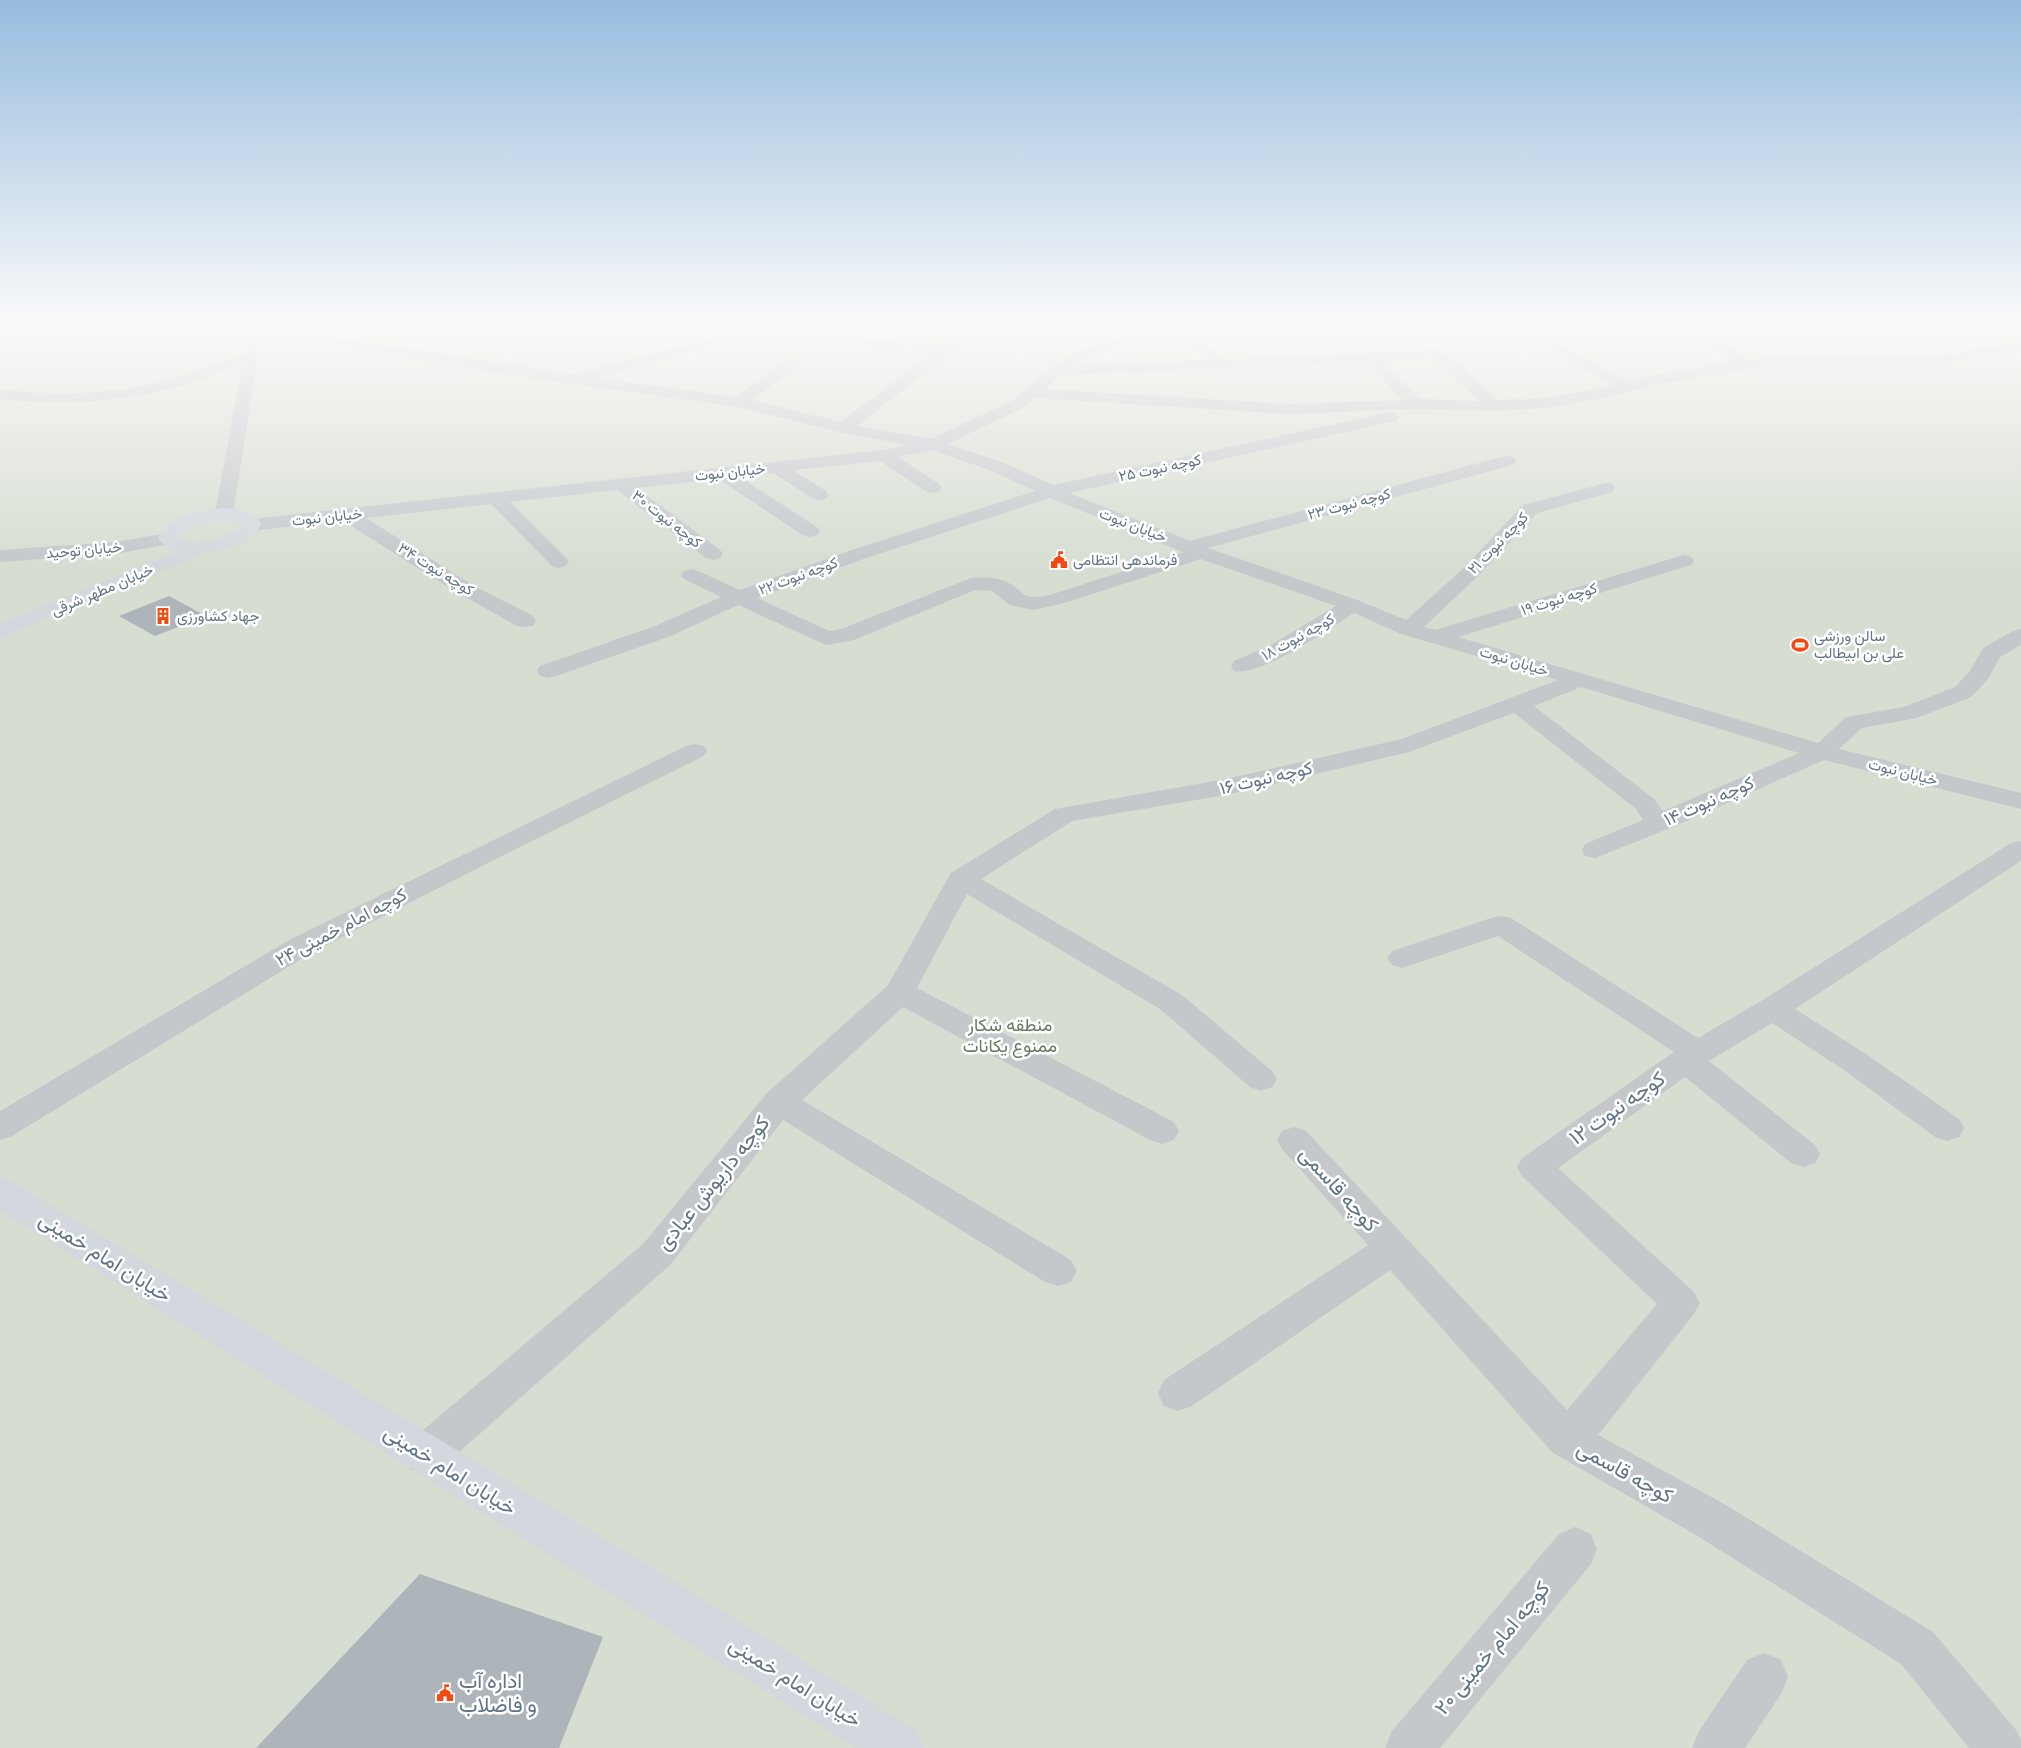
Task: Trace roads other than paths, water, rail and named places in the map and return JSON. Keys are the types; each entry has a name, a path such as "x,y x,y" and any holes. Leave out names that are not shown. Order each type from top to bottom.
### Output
{"main road":[{"path":"224,514 244,517 250,520 251,525 248,530 236,538 203,547 179,546 171,543 168,539 171,531 187,522 224,514"},
{"name":"خیابان مطهر شرقی","path":"0,632 203,547"},
{"name":"خیابان امام خمینی","path":"0,1192 900,1748"}],"street":[{"path":"224,514 242,405"},
{"path":"748,405 843,428 933,445 1017,405"},
{"path":"843,428 874,405"},
{"path":"1217,405 1288,409 1519,405"},
{"path":"1412,405 1415,408"},
{"name":"کوچه نبوت ۲۵","path":"1052,492 1415,408"},
{"name":"خیابان نبوت","path":"251,525 883,455 933,445 998,467 1052,492 1195,550 1353,605 1409,629 1577,681 1822,752 2021,801"},
{"path":"883,455 933,488"},
{"name":"کوچه نبوت ۲۳","path":"739,598 826,638 846,635 971,584 984,583 999,586 1017,601 1033,604 1054,600 1195,550 1507,461"},
{"path":"776,467 820,495"},
{"path":"721,473 810,531"},
{"name":"کوچه نبوت ۳۰","path":"622,484 713,554"},
{"name":"کوچه نبوت ۲۱","path":"1409,629 1472,571 1530,509 1606,488"},
{"name":"کوچه نبوت ۲۲","path":"548,671 663,631 718,605 859,554 1052,492"},
{"path":"496,498 559,562"},
{"name":"کوچه نبوت ۳۴","path":"349,514 364,526 465,589 524,621"},
{"name":"خیابان توحید","path":"0,556 115,548 168,539"},
{"name":"کوچه نبوت ۱۹","path":"1435,637 1684,560"},
{"path":"691,575 739,598"},
{"name":"کوچه نبوت ۱۸","path":"1242,666 1277,651 1353,605"},
{"name":"کوچه نبوت ۱۴","path":"1595,850 1822,752 1854,722 1909,714 1963,692 1980,674 1990,653 2021,636"},
{"name":"کوچه نبوت ۱۶","path":"962,879 1064,815 1226,788 1409,745 1577,681"},
{"path":"1517,704 1645,804 1660,823"},
{"name":"کوچه امام خمینی ۲۴","path":"0,1127 302,946 484,854 695,751"},
{"name":"کوچه نبوت ۱۲","path":"1568,1440 1681,1303 1534,1167 1692,1056 1772,1008 2021,849"},
{"path":"962,879 1170,1002 1261,1079"},
{"name":"کوچه داریوش عبادی","path":"425,1455 657,1254 779,1102 900,992 962,879"},
{"path":"1402,958 1501,925 1692,1056 1803,1154"},
{"path":"900,992 1162,1131"},
{"path":"1772,1008 1856,1062 1946,1128"},
{"path":"779,1102 1058,1271"},
{"name":"کوچه قاسمی","path":"1294,1140 1568,1440 1711,1520 1917,1648 2000,1748"},
{"path":"1178,1393 1393,1248"},
{"name":"کوچه امام خمینی ۲۰","path":"1409,1748 1574,1548"},
{"path":"1716,1748 1764,1677"}],"place":[{"name":"فرماندهی انتظامی","path":"1059,560"},
{"name":"جهاد کشاورزی","path":"163,616"},
{"name":"سالن ورزشی علی بن ابیطالب","path":"1800,645"},
{"name":"اداره آب و فاضلاب","path":"445,1693"}],"park label":[{"name":"منطقه شکار ممنوع یکانات","path":"1010,1035"}]}
